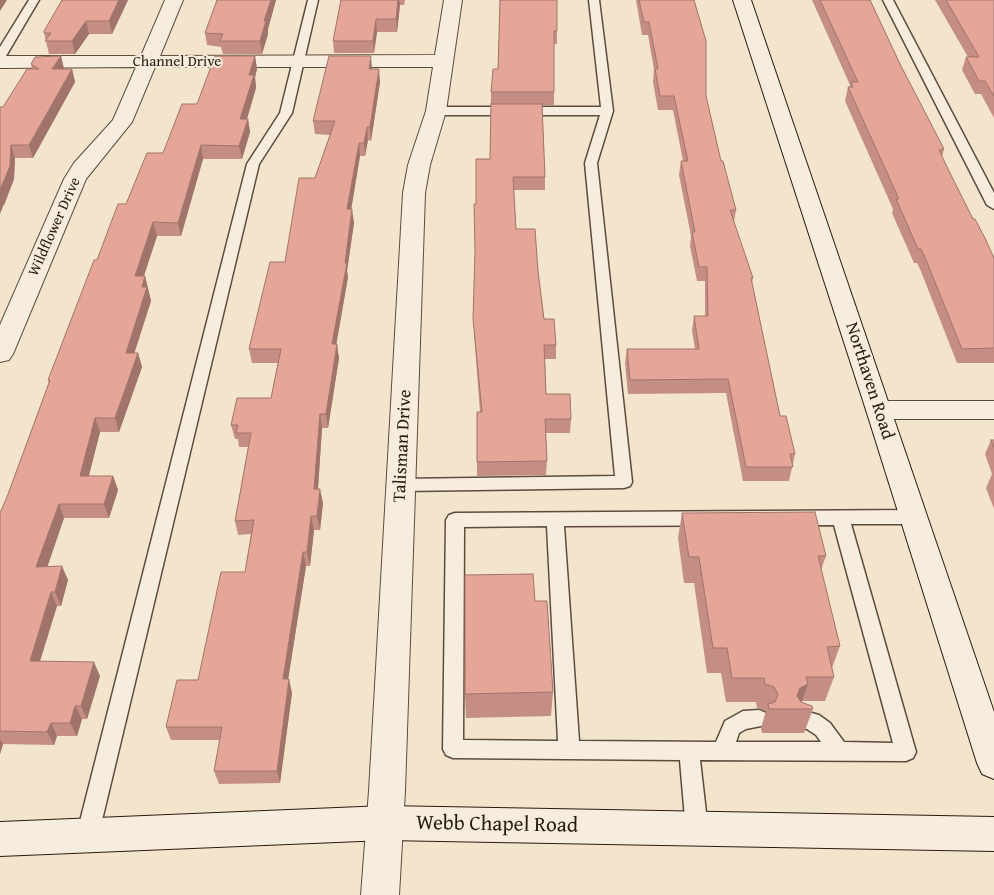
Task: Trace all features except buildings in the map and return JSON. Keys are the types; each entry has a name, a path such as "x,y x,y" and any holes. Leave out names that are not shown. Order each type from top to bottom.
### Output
{"street":[{"name":"Wildflower Drive","path":"0,354 75,179 82,168 122,122 174,0"},
{"name":"Talisman Drive","path":"380,895 385,823 414,193 419,165 436,111 453,0"},
{"name":"Northaven Road","path":"742,0 879,410 994,763"},
{"name":"Channel Drive","path":"0,62 445,61"},
{"path":"879,410 994,410"},
{"name":"Webb Chapel Road","path":"0,839 385,823 994,834"}],"lane":[{"path":"0,56 34,0"},
{"path":"87,836 253,164 286,113 313,0"},
{"path":"401,485 624,482 591,163 607,111 594,0"},
{"path":"888,0 994,205"},
{"path":"436,111 607,111"},
{"path":"841,518 906,752 453,749 455,520 914,517"},
{"path":"555,520 569,749"},
{"path":"724,751 727,736 732,728 743,720 759,719"},
{"path":"801,719 812,722 823,729 839,752"},
{"path":"689,750 698,830"}]}
